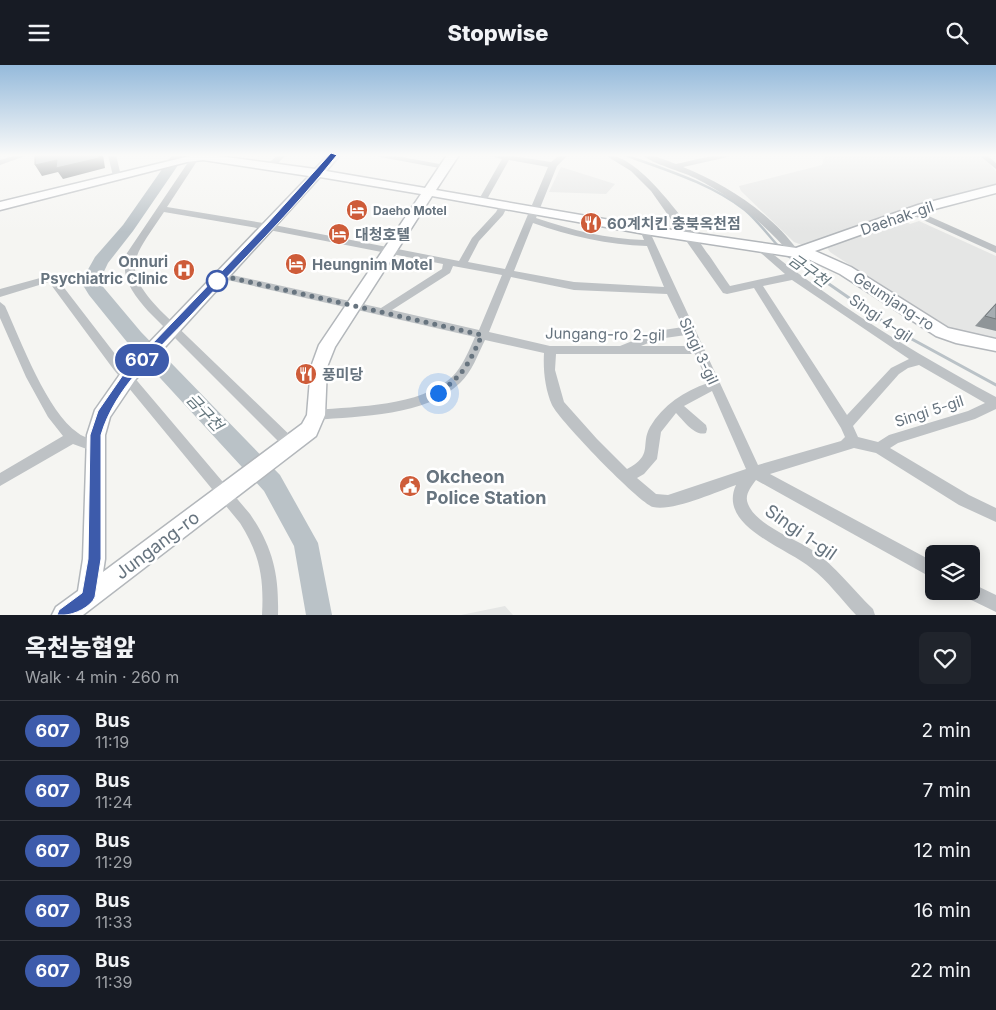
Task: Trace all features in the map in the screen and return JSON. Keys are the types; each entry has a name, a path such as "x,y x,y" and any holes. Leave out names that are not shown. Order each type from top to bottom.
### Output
{"main road":[{"path":"0,200 79,181"},
{"path":"0,206 98,181"},
{"path":"86,606 94,559 95,446 101,415 128,376 310,181"},
{"path":"364,181 504,205 533,215 761,246"},
{"path":"225,494 309,430 316,415 318,367 327,345 435,181"},
{"name":"Daehak-gil","path":"796,252 914,212 996,189"},
{"name":"Geumjang-ro","path":"761,246 796,252 830,261 942,332 956,337 996,345"},
{"name":"Jungang-ro","path":"64,615 86,606 225,494"}],"street":[{"path":"180,181 132,253 129,269 133,283 170,331 252,405 286,449"},
{"path":"482,201 494,181"},
{"path":"316,415 382,409 414,402 438,393 456,380 465,369 482,335 509,274 546,181"},
{"path":"646,181 664,201 727,290 794,277"},
{"path":"709,181 738,197 754,210 796,252"},
{"path":"462,265 475,240 500,213 504,205"},
{"path":"160,209 269,227 574,286 671,291"},
{"path":"914,212 996,250"},
{"path":"533,215 565,231 620,243 651,243"},
{"name":"Singi 3-gil","path":"646,230 671,291 754,472"},
{"name":"Singi 4-gil","path":"761,246 794,277 919,360 996,403"},
{"path":"382,312 446,271 449,263"},
{"name":"Jungang-ro 2-gil","path":"223,276 550,350 699,349"},
{"path":"0,293 51,278 88,330 225,494 240,508 261,545 269,569 270,615"},
{"path":"757,285 846,425 852,439 845,446"},
{"path":"0,306 39,389 58,422 73,437 95,446"},
{"path":"618,350 657,335 690,330"},
{"path":"550,350 550,370 558,404 581,431 626,477 644,495 654,501 668,502 754,472 845,446 853,442 879,449 964,500 996,515"},
{"path":"846,425 895,371 904,365 919,360"},
{"path":"626,477 639,470 652,455 655,430 675,405 698,391 715,385"},
{"name":"Singi 5-gil","path":"879,449 894,439 971,415 996,403"},
{"path":"675,405 701,429"},
{"path":"0,480 73,437"},
{"path":"754,472 925,566"},
{"name":"Singi 1-gil","path":"754,472 746,480 740,491 739,497 745,513 768,535 815,560 840,584 854,603 867,615"},
{"path":"980,596 996,604"}],"shaded area":[{"path":"554,181 604,181 615,184 606,194 549,192"},
{"path":"760,181 996,181 996,187 805,246 794,242 741,191 739,186"},
{"path":"919,221 996,256 996,338 945,327 830,252 826,246 907,222 910,224"},
{"path":"505,606 513,615 461,615"}],"building":[{"path":"996,304 996,319 985,316"}],"waterway":[{"name":"금구천","path":"160,181 128,228 101,261 90,282 95,291 134,337 272,483 306,543 319,615"},
{"name":"금구천","path":"693,181 717,192 745,210 779,247"},
{"name":"금구천","path":"785,254 815,274"},
{"name":"금구천","path":"813,273 897,331 996,385"}],"bus line":[{"name":"607","path":"64,615 88,597 94,559 96,512 94,459 96,435 101,415 129,375 311,181"}],"place":[{"name":"Daeho Motel","path":"357,210"},
{"name":"60계치킨 충북옥천점","path":"591,223"},
{"name":"대청호텔","path":"339,234"},
{"name":"Heungnim Motel","path":"296,264"},
{"name":"Onnuri Psychiatric Clinic","path":"184,270"},
{"name":"풍미당","path":"306,374"},
{"name":"Okcheon Police Station","path":"410,486"}],"route":[{"path":"217,281 223,276 482,335 465,369 456,380 438,393"}]}
